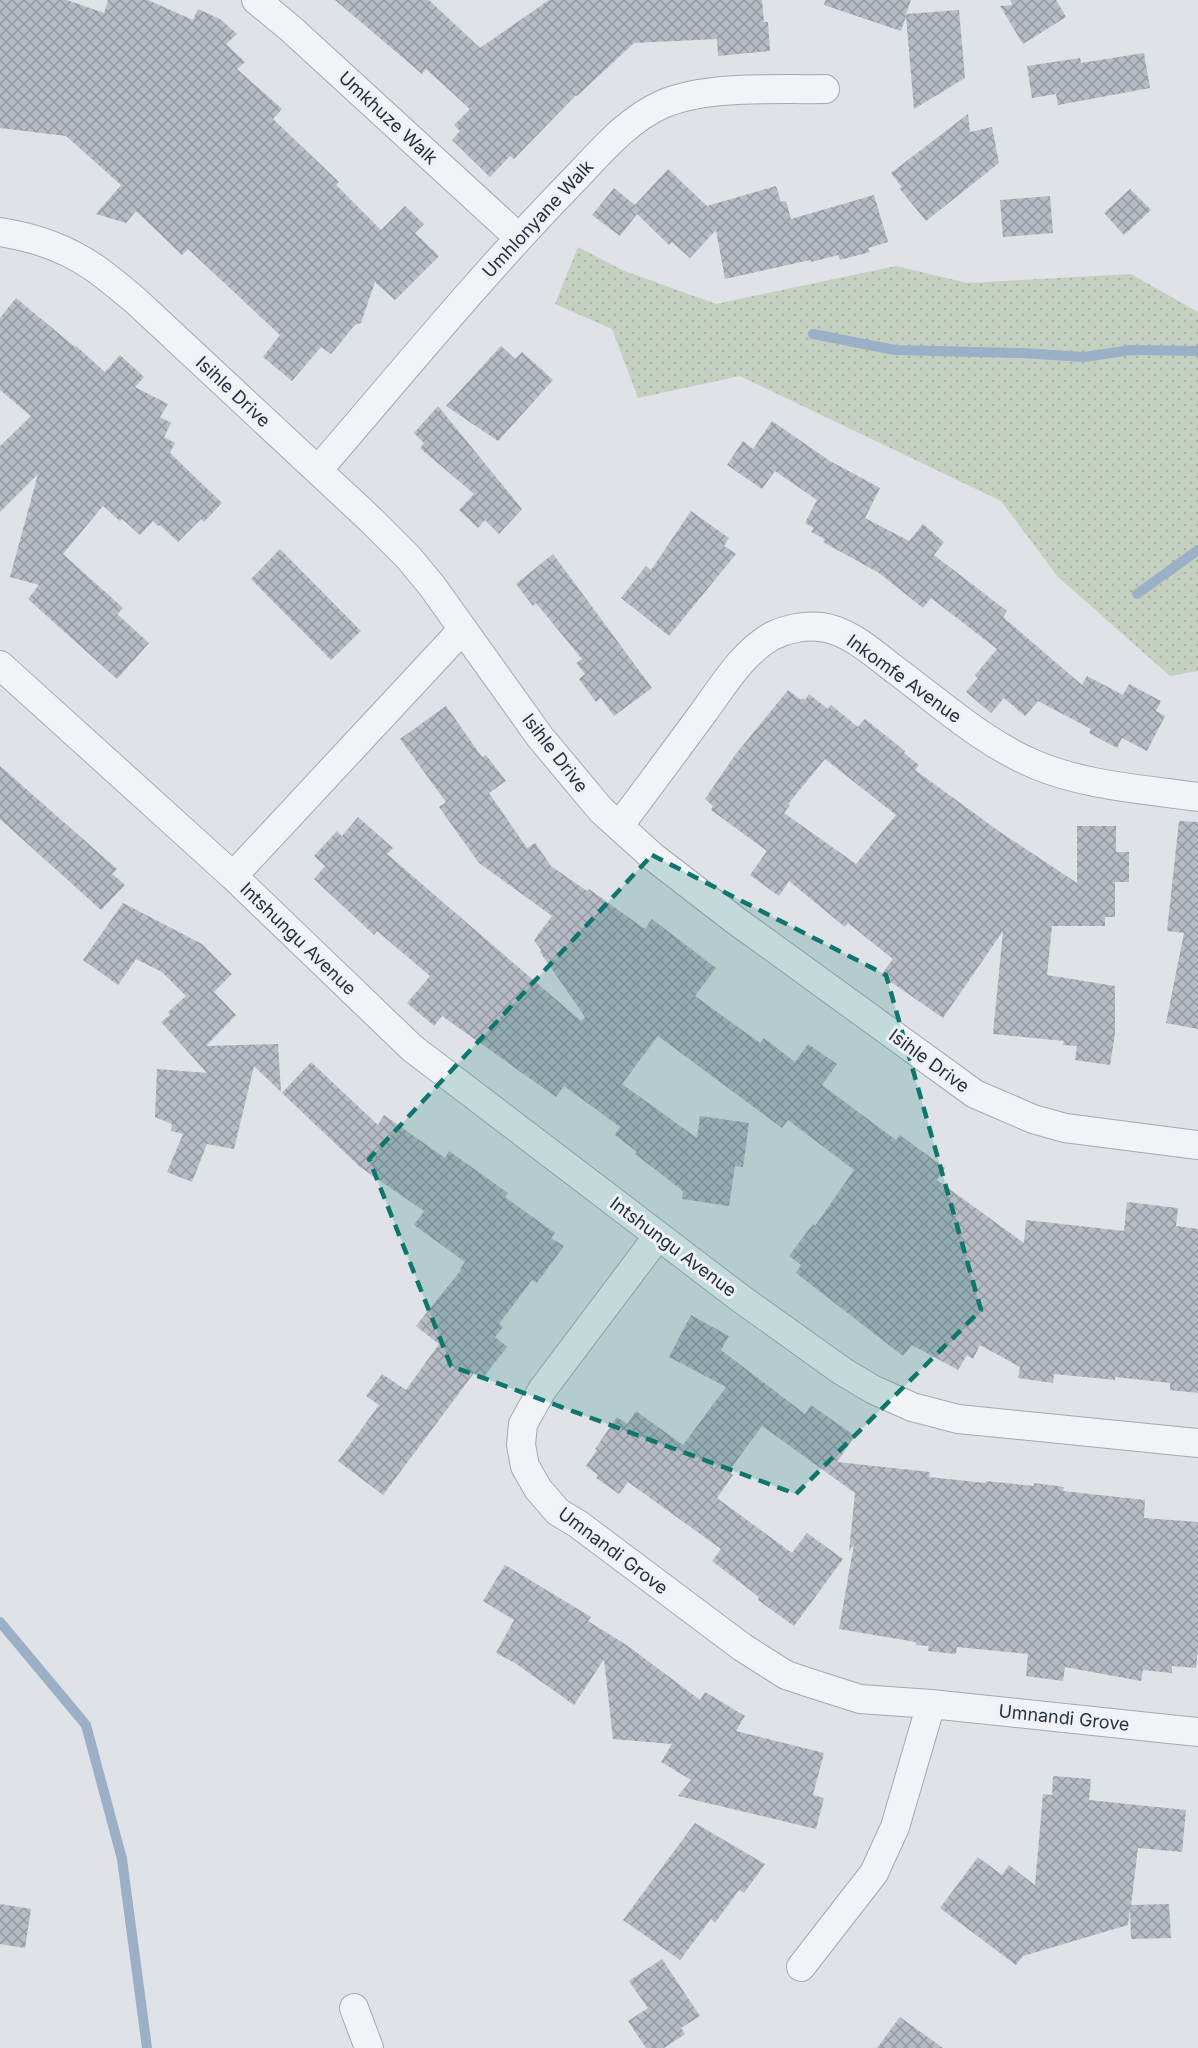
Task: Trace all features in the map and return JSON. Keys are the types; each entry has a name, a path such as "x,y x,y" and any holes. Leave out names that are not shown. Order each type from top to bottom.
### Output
{"street":[{"name":"Umkhuze Walk","path":"256,0 290,28 518,237"},
{"name":"Umhlonyane Walk","path":"318,470 518,237 620,133 661,105 684,97 722,92 825,88"},
{"name":"Isihle Drive","path":"0,232 48,244 95,268 136,301 318,470 408,557 540,737 582,789 652,856 735,920 975,1094 1033,1119 1065,1128 1198,1145"},
{"name":"Inkomfe Avenue","path":"619,826 745,657 774,635 793,628 808,627 821,627 855,639 964,722 1008,751 1033,764 1098,783 1198,796"},
{"name":"Intshungu Avenue","path":"232,876 463,629"},
{"name":"Intshungu Avenue","path":"0,665 232,876 412,1048 740,1298 842,1371 872,1389 912,1407 958,1419 1198,1443"},
{"name":"Umnandi Grove","path":"658,1236 542,1390 524,1424 521,1445 525,1466 538,1489 558,1512 742,1647 786,1675 860,1699 931,1704 1198,1732"},
{"path":"801,1966 874,1873 895,1827 931,1704"},
{"path":"354,2008 369,2048"}],"highlighted area":[{"path":"652,855 886,975 981,1310 796,1494 451,1366 369,1159"}],"green space":[{"path":"578,247 622,270 716,304 896,266 967,283 1131,274 1198,312 1198,671 1170,676 1058,577 1001,501 740,376 638,398 612,329 555,304"}],"building":[{"path":"0,0 67,0 104,13 108,0 148,0 193,20 198,9 220,19 237,34 226,44 245,62 237,69 282,109 273,119 339,182 336,185 381,230 405,206 424,224 415,233 439,256 395,300 375,282 361,323 355,325 331,354 321,347 292,381 263,357 280,335 188,249 182,255 136,211 126,223 96,214 121,185 66,136 0,128"},
{"path":"335,0 429,0 480,48 549,0 762,0 764,22 768,22 770,51 718,56 717,39 634,43 576,95 514,159 510,156 490,177 452,140 460,131 454,125 470,109 426,69 422,74"},
{"path":"825,0 911,0 906,14 959,10 965,78 914,109 906,16 901,31 824,5"},
{"path":"1010,0 1056,0 1066,17 1023,44 1000,6 1013,5"},
{"path":"1144,53 1150,88 1058,105 1056,94 1032,98 1027,66 1080,58 1081,63"},
{"path":"968,114 970,132 992,127 999,163 926,221 899,188 902,187 891,173"},
{"path":"668,169 707,206 776,186 781,202 786,201 791,219 874,195 888,242 868,248 870,252 840,260 838,255 725,279 716,230 690,258 672,242 669,245 637,214 620,236 592,215 614,188 635,205"},
{"path":"1130,189 1151,210 1124,235 1104,213"},
{"path":"1050,196 1053,233 1003,237 1000,200"},
{"path":"16,298 105,372 120,355 144,377 135,387 168,404 160,417 171,423 164,437 175,443 170,453 222,503 204,522 201,519 178,542 153,521 140,535 103,506 63,554 123,608 117,614 149,643 117,679 28,599 39,585 10,577 38,474 0,512 0,446 31,416 0,390 0,318"},
{"path":"501,346 515,359 522,352 553,380 498,441 446,406"},
{"path":"438,406 522,509 499,534 485,520 478,528 459,510 474,494 420,448 424,443 414,433"},
{"path":"772,421 830,461 880,488 865,518 909,541 923,524 944,542 934,555 1007,611 1003,617 1082,685 1087,676 1123,695 1129,684 1161,701 1156,711 1165,716 1147,751 1122,738 1117,748 1089,733 1091,729 1038,701 1025,716 1004,698 991,713 966,692 978,678 975,675 997,649 931,598 923,608 879,573 823,542 825,539 811,532 814,528 805,523 817,500 775,471 762,489 727,465 743,441 753,449"},
{"path":"691,511 729,538 724,546 736,554 669,636 621,598 646,566 651,570"},
{"path":"280,549 361,631 331,660 251,579"},
{"path":"553,554 652,688 614,716 601,698 596,702 579,679 585,674 576,663 582,659 536,603 533,606 516,584"},
{"path":"788,690 801,700 803,698 805,700 809,694 828,709 831,705 858,727 865,719 919,765 915,770 1000,832 1077,883 1077,826 1116,826 1116,852 1129,852 1129,882 1115,882 1115,917 1105,917 1105,926 1052,926 1047,975 1115,986 1115,1034 1110,1065 1075,1060 1077,1046 1063,1045 1064,1041 993,1034 1003,931 943,1018 881,975 893,959 848,923 845,927 789,881 779,896 750,875 767,851 711,810 713,806 705,799 735,755","holes":["825,759 896,815 856,864 784,813 790,805 788,804"]},
{"path":"446,706 482,757 486,755 506,781 489,793 527,848 535,843 551,866 587,891 589,889 645,929 652,919 716,968 695,996 760,1043 764,1038 795,1062 808,1044 837,1064 822,1085 896,1140 900,1135 945,1168 937,1180 1024,1243 1026,1220 1124,1231 1127,1202 1178,1208 1176,1226 1198,1229 1198,1393 1170,1390 1170,1383 1115,1377 1115,1380 1054,1374 1053,1383 1018,1378 1020,1367 980,1345 973,1359 967,1355 958,1370 912,1345 903,1356 796,1273 801,1265 789,1256 813,1224 815,1226 854,1170 788,1120 782,1128 658,1036 622,1084 697,1138 700,1116 749,1123 743,1167 735,1166 729,1206 682,1199 683,1191 635,1154 637,1152 615,1135 620,1127 564,1086 556,1097 442,1016 434,1026 407,1003 430,976 377,931 374,935 314,879 325,866 314,856 337,831 342,836 358,817 393,848 387,854 581,1021 585,1017 534,940 552,916 479,863 439,807 446,802 400,739"},
{"path":"0,766 117,869 112,874 125,885 101,910 0,819"},
{"path":"1179,821 1198,822 1198,1029 1166,1023 1184,933 1167,931"},
{"path":"123,903 202,944 232,974 214,992 236,1015 206,1046 278,1044 281,1092 254,1066 234,1149 207,1144 192,1182 167,1172 183,1134 171,1131 172,1124 155,1117 157,1069 207,1073 161,1022 170,1015 168,1012 186,996 162,972 136,959 118,985 83,960"},
{"path":"311,1062 378,1125 384,1115 445,1158 449,1151 508,1193 505,1197 555,1233 551,1238 564,1246 537,1283 532,1280 499,1324 503,1327 495,1337 507,1347 482,1379 474,1373 383,1495 338,1461 379,1405 366,1396 382,1374 406,1390 439,1344 416,1326 465,1262 414,1225 424,1211 360,1167 282,1093"},
{"path":"691,1315 729,1336 721,1350 805,1414 811,1405 855,1436 837,1462 930,1472 929,1477 1034,1486 1034,1483 1064,1487 1063,1491 1145,1500 1144,1518 1198,1522 1196,1668 1172,1666 1172,1673 1143,1670 1141,1681 1065,1667 1063,1681 1026,1676 1028,1654 957,1647 956,1654 928,1651 929,1646 916,1645 916,1642 839,1629 854,1544 849,1551 855,1493 762,1426 729,1471 733,1475 717,1498 792,1553 807,1533 843,1559 794,1626 758,1600 759,1597 712,1561 721,1549 628,1482 619,1494 596,1478 598,1475 586,1466 617,1417 627,1424 636,1411 683,1445 726,1387 669,1357"},
{"path":"505,1565 591,1617 588,1621 628,1646 700,1700 705,1692 745,1716 736,1731 824,1753 813,1795 824,1798 816,1829 678,1796 691,1780 661,1762 672,1744 613,1739 604,1659 574,1705 515,1663 496,1653 514,1620 483,1601"},
{"path":"1053,1776 1091,1779 1089,1800 1186,1810 1182,1852 1138,1848 1131,1905 1169,1904 1171,1938 1131,1939 1130,1908 1128,1925 1023,1956 1016,1965 940,1908 978,1857 1002,1875 1009,1865 1035,1885 1043,1794 1052,1795"},
{"path":"695,1823 765,1864 744,1893 739,1890 715,1923 711,1919 680,1960 623,1920"},
{"path":"0,1904 31,1909 25,1948 0,1944"},
{"path":"662,1959 700,2016 681,2028 685,2034 664,2048 646,2048 628,2021 648,2008 629,1981"},
{"path":"900,2017 943,2048 877,2048"}],"waterway":[{"path":"813,334 895,350 1084,357 1131,350 1198,351"},
{"path":"1137,594 1198,550"},
{"path":"0,1622 86,1725 122,1859 147,2048"}]}
